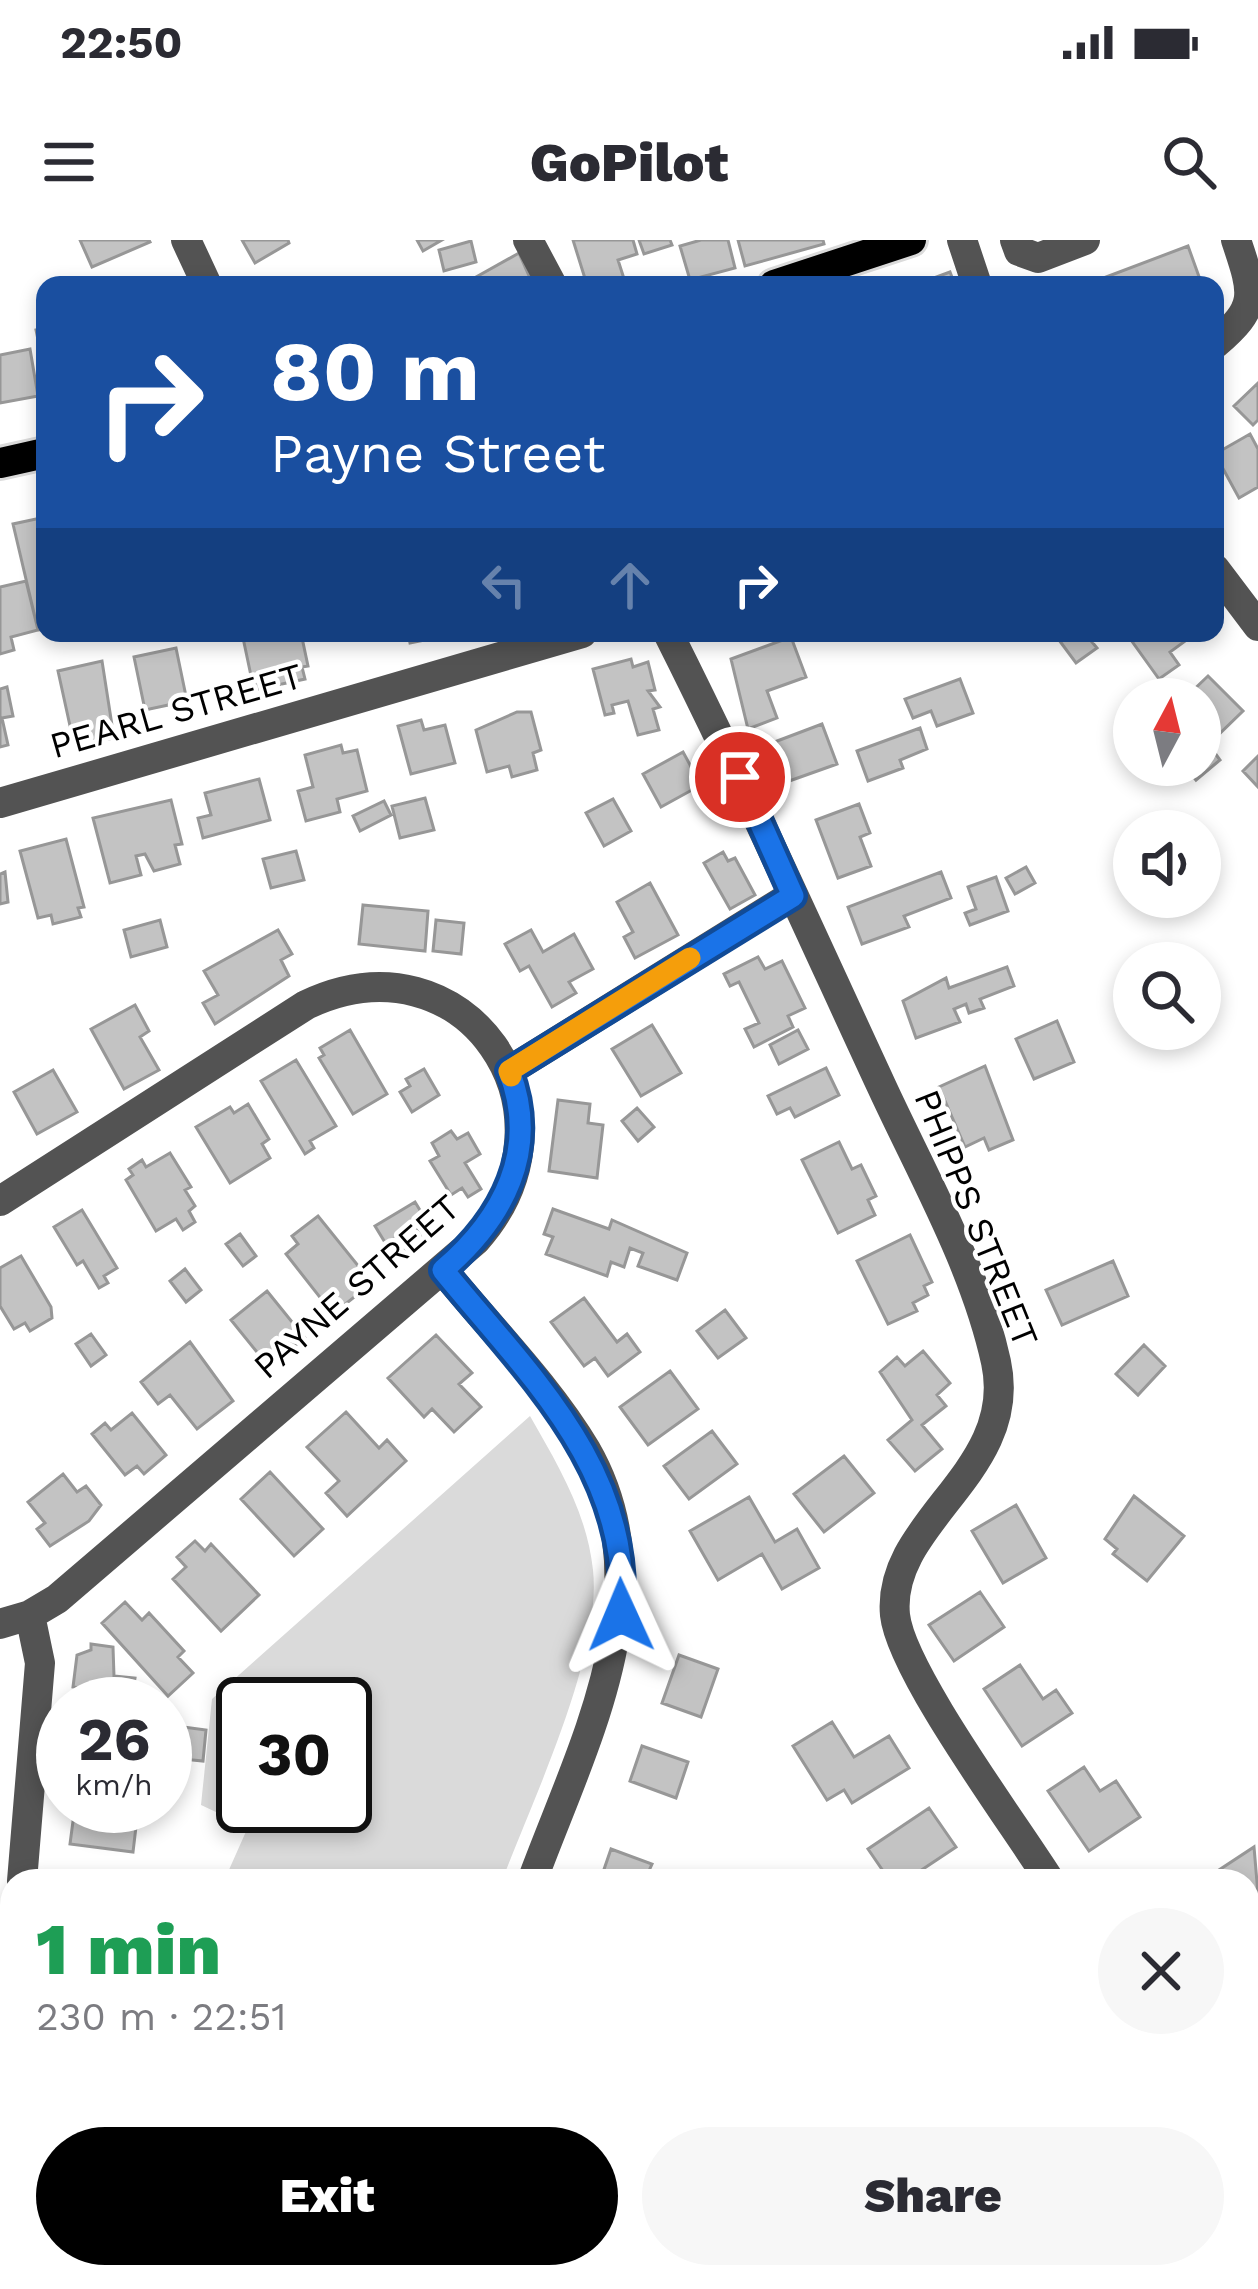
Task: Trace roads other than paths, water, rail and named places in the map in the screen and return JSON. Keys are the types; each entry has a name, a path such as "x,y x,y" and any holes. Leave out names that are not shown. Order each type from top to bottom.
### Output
{"main road":[{"path":"801,276 910,240"},
{"path":"0,463 36,455"}],"street":[{"path":"186,240 203,276"},
{"path":"528,240 547,276"},
{"path":"962,240 974,276"},
{"path":"1034,261 1085,240"},
{"path":"1224,338 1248,321 1256,299 1236,240"},
{"path":"1224,581 1258,626"},
{"name":"PEARL STREET","path":"0,803 551,642"},
{"name":"PHIPPS STREET","path":"672,642 950,1237 990,1340 999,1381 997,1414 986,1448 905,1568 896,1599 898,1631 912,1665 1042,1869"},
{"path":"0,1201 306,1005 338,992 394,985 427,993 476,1025 509,1071 793,896"},
{"name":"PAYNE STREET","path":"15,1619 57,1598 443,1270 488,1226 514,1173 520,1119 509,1071"},
{"path":"443,1270 575,1432 598,1473 617,1537 622,1594 616,1637 536,1869"},
{"path":"15,1619 40,1663 23,1869"}]}
